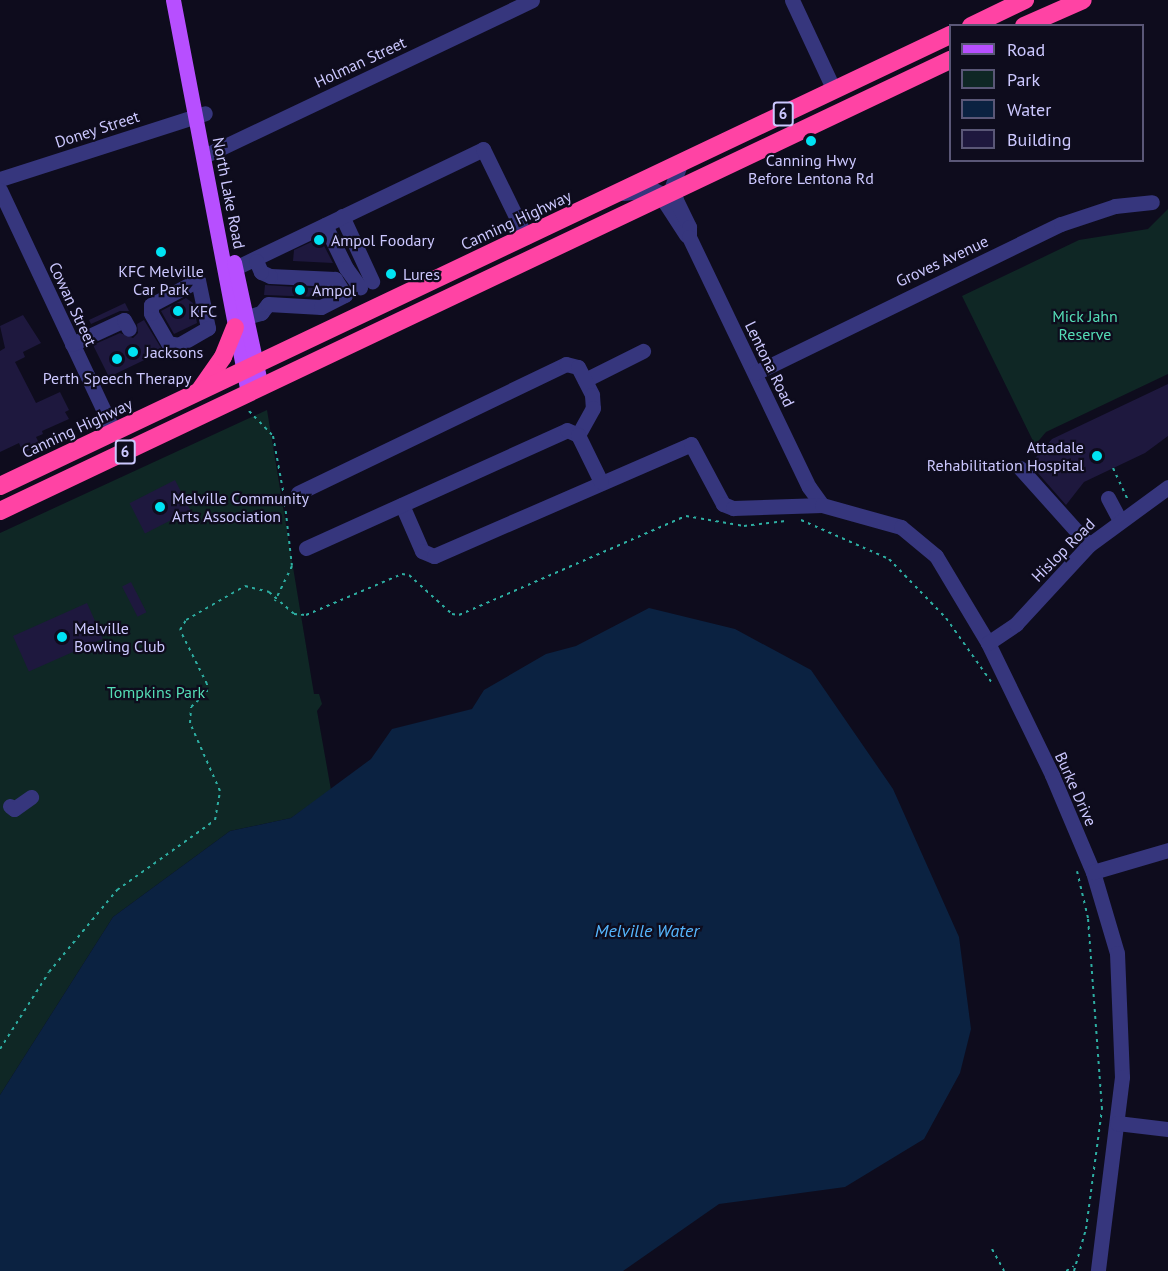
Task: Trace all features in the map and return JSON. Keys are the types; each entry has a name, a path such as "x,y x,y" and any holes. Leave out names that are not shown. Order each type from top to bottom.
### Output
{"highway":[{"path":"975,24 1025,0"},
{"path":"1029,24 1083,0"},
{"name":"Canning Highway","path":"0,486 949,36"},
{"name":"6","path":"0,511 253,397 669,194 949,61"},
{"path":"199,392 223,357 241,322"}],"main road":[{"name":"North Lake Road","path":"173,0 201,114"},
{"name":"North Lake Road","path":"183,0 208,154 250,367 253,397"},
{"name":"North Lake Road","path":"208,154 235,268 241,322"}],"street":[{"name":"Holman Street","path":"208,154 532,0"},
{"path":"792,0 834,90"},
{"name":"Doney Street","path":"0,179 201,114"},
{"path":"235,268 256,261 342,216 483,149 526,237"},
{"path":"617,194 654,190 669,194 680,164"},
{"name":"Cowan Street","path":"0,190 114,432"},
{"name":"Lentona Road","path":"669,194 666,204 680,230 689,237 809,487 822,505"},
{"name":"Groves Avenue","path":"755,373 1060,224 1115,206 1152,202"},
{"path":"342,216 366,284"},
{"path":"325,225 346,268 366,284 384,304"},
{"path":"256,261 261,272 270,276 335,279 345,295"},
{"path":"198,280 208,328 179,345 168,343 151,313 151,305 198,280"},
{"path":"241,322 261,314 268,304 321,307 366,284"},
{"path":"321,307 330,330"},
{"path":"72,344 124,320 129,328"},
{"path":"585,380 643,351"},
{"path":"298,493 566,364 578,367 585,380 593,408 578,435"},
{"path":"306,548 567,430 578,435 601,482 434,555 422,551 402,505"},
{"name":"Burke Drive","path":"601,482 691,444 715,484 717,497 733,508 822,505 901,527 936,556 988,642 1052,775 1093,872 1116,953 1123,1047 1117,1123 1098,1271"},
{"path":"1020,468 1067,515 1089,545"},
{"name":"Hislop Road","path":"988,642 1016,624 1089,545 1168,487"},
{"path":"1108,498 1120,521"},
{"path":"8,807 29,802 31,797"},
{"path":"1093,872 1168,850"},
{"path":"1117,1123 1168,1129"}],"path":[{"path":"253,397 273,436 284,496 292,566 275,602"},
{"path":"1113,468 1135,510"},
{"path":"0,1049 49,972 117,890 214,819 218,813 220,791 190,723 191,707 207,692 207,684 180,630 186,620 245,586 269,592 275,602 294,614 306,615 402,574 409,575 452,614 459,615 686,516 744,526 788,520"},
{"path":"799,519 889,559 946,618 993,685"},
{"path":"1074,1271 1086,1229 1102,1109 1088,918 1075,863"},
{"path":"992,1249 1004,1271"},
{"path":"1066,1271 1074,1266"}],"green space":[{"name":"Mick Jahn Reserve","path":"1168,209 1168,374 1046,432 1035,445 962,296 1079,240 1148,229"},
{"name":"Tompkins Park","path":"267,410 314,694 319,694 322,704 317,711 331,790 291,818 230,831 113,917 0,1095 0,533"}],"water":[{"name":"Melville Water","path":"649,608 735,629 811,670 893,789 959,937 971,1029 960,1073 924,1139 845,1187 719,1204 623,1271 0,1271 0,1095 113,917 230,831 291,818 371,759 392,729 472,709 484,690 546,654 576,646"}],"building":[{"name":"Ampol Foodary","path":"320,238 333,263 293,261 294,250"},
{"path":"265,285 329,289 331,291 319,297 264,295"},
{"name":"KFC","path":"186,298 193,303 197,323 174,334 161,311"},
{"path":"125,303 129,311 120,311 91,324 89,320"},
{"path":"23,315 41,343 23,352 25,357 15,362 36,403 60,392 69,410 65,412 69,419 42,431 43,434 36,437 40,445 23,453 19,443 0,452 0,351 5,348 0,326"},
{"path":"144,320 163,351 109,377 93,345 120,333 133,338 138,333 137,324"},
{"path":"1168,384 1168,436 1145,453 1084,482 1066,505 1030,464 1052,439"},
{"name":"Melville Community Arts Association","path":"175,480 190,510 145,533 130,503"},
{"path":"131,582 146,612 138,617 122,587"},
{"path":"87,603 103,639 29,672 13,636"}],"place":[{"name":"Canning Hwy Before Lentona Rd","path":"811,141"},
{"name":"Ampol Foodary","path":"319,240"},
{"name":"KFC Melville Car Park","path":"161,252"},
{"name":"Lures","path":"391,274"},
{"name":"Ampol","path":"300,290"},
{"name":"KFC","path":"178,311"},
{"name":"Jacksons","path":"133,352"},
{"name":"Perth Speech Therapy","path":"117,359"},
{"name":"Attadale Rehabilitation Hospital","path":"1097,456"},
{"name":"Melville Community Arts Association","path":"160,507"},
{"name":"Melville Bowling Club","path":"62,637"}]}
